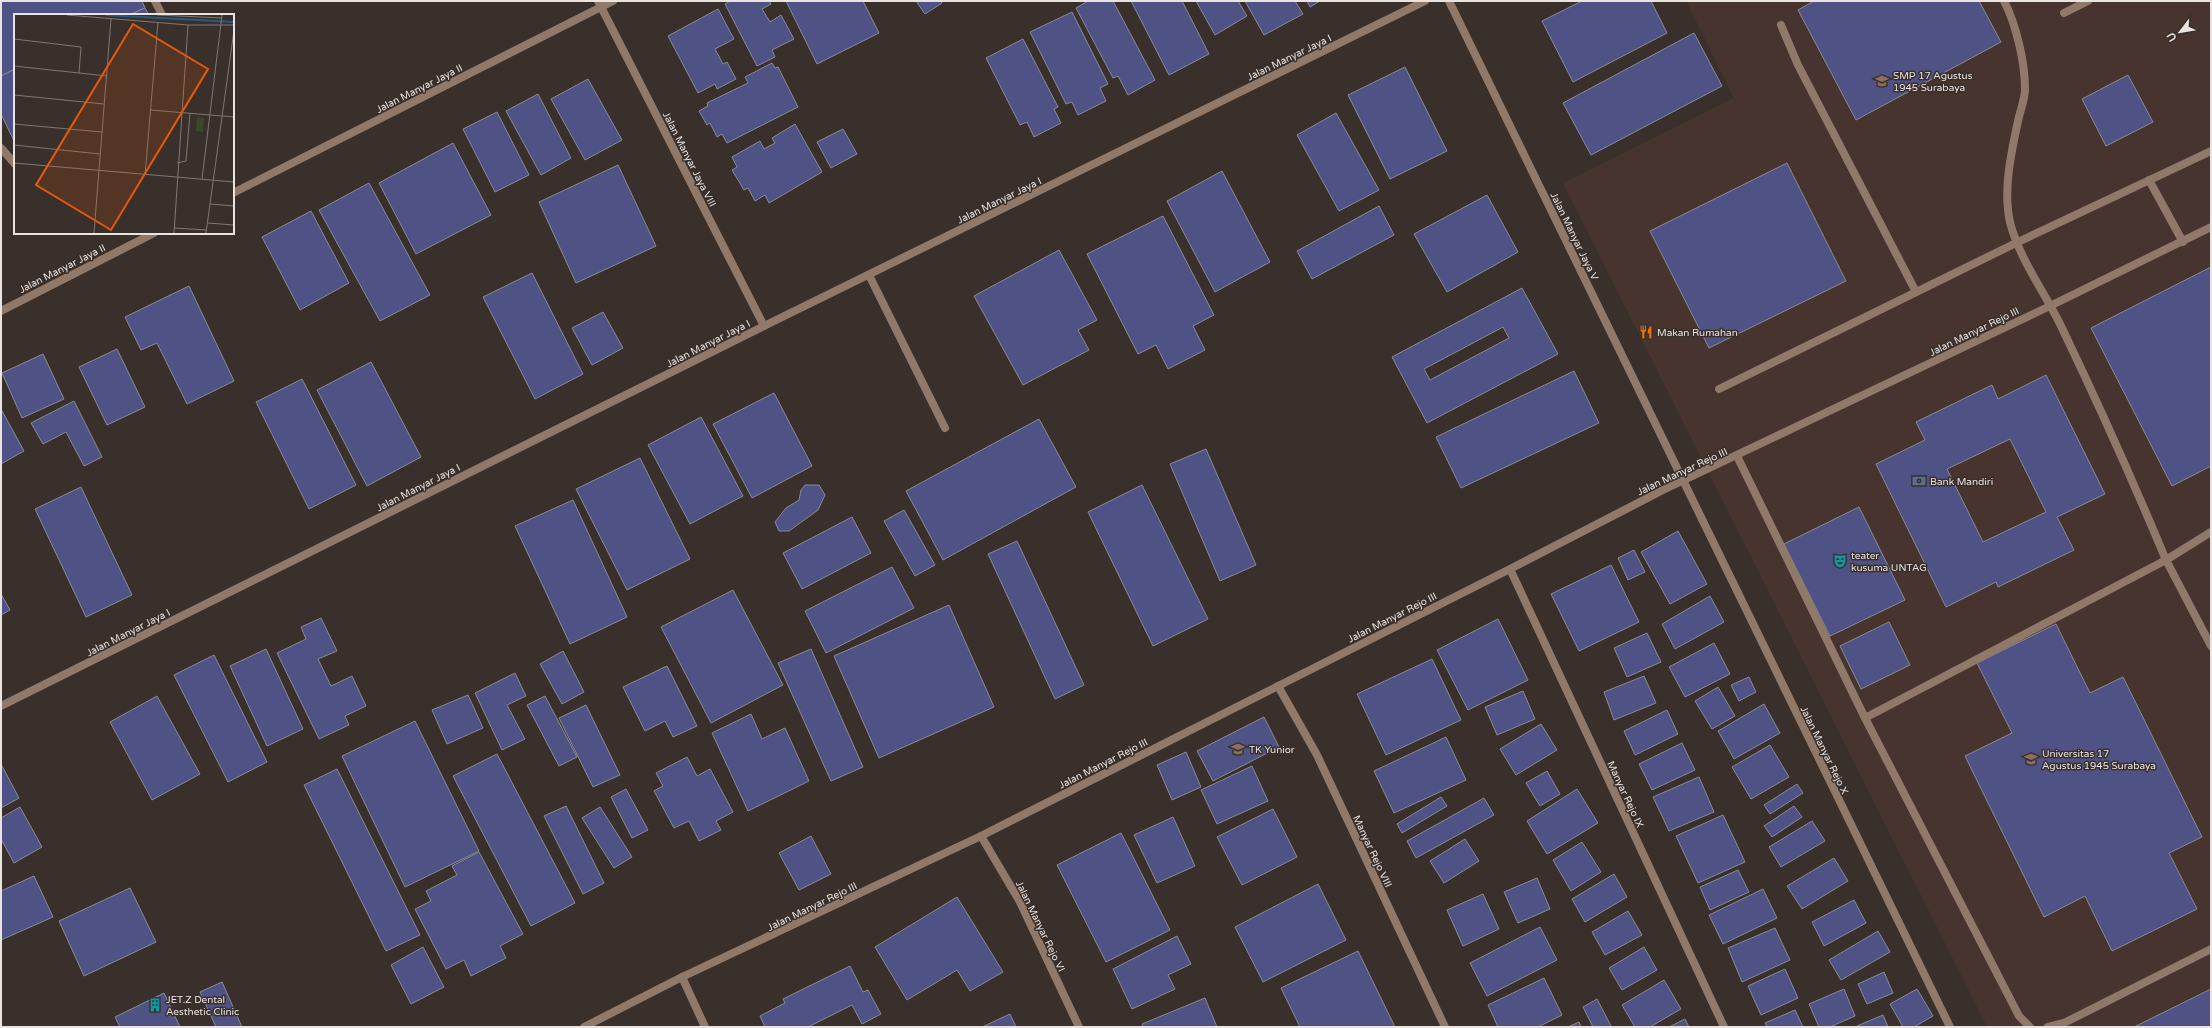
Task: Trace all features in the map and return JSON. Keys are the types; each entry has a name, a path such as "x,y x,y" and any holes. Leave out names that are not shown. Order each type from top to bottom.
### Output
{"street":[{"path":"155,1 162,14"},
{"name":"Jalan Manyar Jaya II","path":"234,192 599,4 613,1"},
{"name":"Jalan Manyar Jaya I","path":"1,706 764,326 1425,1"},
{"name":"Jalan Manyar Jaya V","path":"1449,1 1683,480"},
{"path":"2004,1 2010,13 2019,47 2025,90 2010,157 2008,194 2010,224 2016,242 2050,306 2126,465 2166,560 2211,646"},
{"path":"2064,14 2088,1"},
{"name":"Jalan Manyar Jaya VIII","path":"599,4 764,326"},
{"path":"1782,25 1798,65 1916,292"},
{"path":"1,148 14,163"},
{"path":"1719,389 2016,242 2211,151"},
{"path":"2149,180 2183,242"},
{"name":"Jalan Manyar Rejo III","path":"584,1027 682,977 981,836 1683,480 1737,456 2183,242 2211,227"},
{"name":"Jalan Manyar Jaya II","path":"1,311 152,234"},
{"path":"869,275 945,428"},
{"path":"1737,456 1864,718 2019,1016 2030,1027"},
{"name":"Jalan Manyar Rejo X","path":"1683,480 1950,1027"},
{"path":"1864,718 2166,560 2211,532"},
{"name":"Manyar Rejo IX","path":"1510,569 1724,1027"},
{"name":"Manyar Rejo VIII","path":"1278,686 1318,755 1445,1027"},
{"name":"Jalan Manyar Rejo VI","path":"981,836 1020,902 1079,1027"},
{"path":"2048,1027 2064,1023 2211,949"},
{"path":"682,977 705,1027"}],"shaded area":[{"name":"Universitas 17 Agustus 1945 Surabaya","path":"1686,1 2211,1 2211,1027 1987,1027 1563,183 1734,98"}],"building":[{"path":"1,1 142,1 145,8 131,14 14,14 14,70 1,76"},
{"path":"730,1 769,1 771,4 762,9 770,22 781,15 794,39 772,50 775,57 757,66 725,4"},
{"path":"786,1 863,1 879,33 817,64"},
{"path":"916,1 940,1 942,3 925,14"},
{"path":"1088,1 1113,1 1155,80 1128,95 1118,76 1113,78 1076,8"},
{"path":"1131,1 1182,1 1209,54 1169,75"},
{"path":"1196,1 1238,1 1247,16 1215,35"},
{"path":"1245,1 1295,1 1303,14 1264,35"},
{"path":"1307,1 1320,1 1310,7"},
{"path":"1582,1 1651,1 1667,33 1573,82 1542,21"},
{"name":"SMP 17 Agustus 1945 Surabaya","path":"1814,1 1979,1 2001,42 1856,120 1798,10"},
{"path":"145,8 148,14 131,14"},
{"path":"718,9 734,39 715,49 723,64 727,62 736,79 717,89 715,84 698,93 668,36"},
{"path":"1072,12 1108,84 1100,88 1106,101 1078,115 1072,102 1066,104 1030,32"},
{"path":"1694,33 1722,86 1591,155 1563,103"},
{"path":"1023,39 1058,107 1054,109 1061,123 1034,137 1027,122 1020,125 986,58"},
{"path":"772,63 775,68 778,67 798,107 727,143 722,134 717,137 710,123 707,125 699,111 708,106 707,103 748,83 745,77"},
{"path":"1405,67 1447,151 1390,179 1348,95"},
{"path":"14,70 14,141 1,114 1,76"},
{"path":"2128,75 2153,122 2106,146 2082,99"},
{"path":"588,79 622,140 585,160 551,99"},
{"path":"538,94 571,158 541,175 506,111"},
{"path":"497,112 529,175 495,192 463,129"},
{"path":"1336,113 1379,190 1339,211 1297,135"},
{"path":"795,124 822,172 769,203 765,195 755,201 748,188 744,190 732,170 737,167 732,157 760,141 764,149 775,143 772,138"},
{"path":"843,129 857,154 831,168 817,142"},
{"path":"453,143 491,215 416,254 379,183"},
{"path":"1787,163 1846,281 1709,348 1650,231"},
{"path":"618,165 656,246 576,283 539,202"},
{"path":"1222,171 1270,262 1215,292 1167,201"},
{"path":"369,183 430,295 380,321 319,210"},
{"path":"1487,195 1518,252 1447,292 1414,234"},
{"path":"1379,206 1394,235 1312,279 1297,251"},
{"path":"311,211 349,283 300,310 262,237"},
{"path":"1163,216 1214,315 1193,326 1205,350 1168,369 1156,345 1138,354 1087,254"},
{"path":"1059,250 1097,320 1078,330 1089,350 1023,385 974,296"},
{"path":"2211,267 2211,466 2172,486 2091,328"},
{"path":"532,273 583,374 535,399 483,297"},
{"path":"189,286 234,381 187,404 157,343 141,350 125,317"},
{"path":"1522,288 1558,354 1427,423 1392,357","holes":["1503,327 1509,338 1430,380 1424,369"]},
{"path":"603,312 623,348 592,365 572,328"},
{"path":"117,349 145,407 107,425 79,367"},
{"path":"43,354 64,399 22,418 2,373"},
{"path":"371,362 421,457 367,486 317,390"},
{"path":"1574,371 1599,423 1461,488 1436,437"},
{"name":"Bank Mandiri","path":"2046,375 2105,494 2057,517 2074,550 1998,587 1996,582 1946,607 1876,464 1925,440 1916,422 1992,385 1998,399","holes":["2010,439 2046,512 1983,542 1947,469"]},
{"path":"302,379 356,485 309,509 256,402"},
{"path":"774,393 812,466 752,498 713,424"},
{"path":"74,401 102,457 84,466 66,432 43,444 31,423"},
{"path":"1,409 24,451 1,464"},
{"path":"701,417 743,496 690,524 648,445"},
{"path":"1039,419 1076,487 943,560 906,491"},
{"path":"1206,449 1256,565 1220,581 1170,464"},
{"path":"640,458 690,559 627,590 576,489"},
{"path":"805,485 819,485 825,495 818,510 789,531 779,531 775,522 786,508 799,500 801,490"},
{"path":"1142,485 1208,619 1153,646 1088,512"},
{"path":"81,487 132,595 86,617 35,509"},
{"path":"573,500 627,617 570,644 515,526"},
{"path":"1859,507 1905,600 1830,636 1784,544"},
{"path":"904,510 935,565 915,576 884,521"},
{"path":"852,517 871,553 802,589 783,553"},
{"path":"1678,531 1707,584 1670,604 1641,552"},
{"path":"1017,541 1084,685 1055,699 988,554"},
{"path":"1634,550 1645,572 1628,580 1618,558"},
{"path":"1611,565 1639,622 1579,651 1551,594"},
{"path":"892,567 914,608 826,653 805,611"},
{"path":"733,590 783,685 711,723 661,627"},
{"path":"1,594 10,610 1,615"},
{"path":"1710,596 1724,622 1675,649 1662,624"},
{"path":"949,605 994,707 879,758 834,656"},
{"path":"321,618 337,651 318,659 331,686 352,676 366,706 345,716 349,725 319,739 277,653 306,639 301,627"},
{"path":"1498,619 1528,680 1468,710 1437,650"},
{"path":"1889,622 1910,665 1861,689 1840,646"},
{"path":"2056,624 2090,693 2123,677 2202,837 2169,853 2197,909 2112,951 2085,896 2044,917 1965,756 2012,733 1977,663"},
{"path":"1647,633 1661,662 1627,677 1614,648"},
{"path":"1714,643 1730,674 1685,697 1669,667"},
{"path":"266,649 303,729 267,746 230,666"},
{"path":"811,649 863,767 831,781 778,663"},
{"path":"563,651 584,692 562,704 540,664"},
{"path":"214,655 267,762 228,782 174,675"},
{"path":"1432,659 1461,720 1386,755 1357,694"},
{"path":"667,666 697,726 673,737 665,721 645,731 623,687"},
{"path":"515,673 526,696 507,705 525,739 502,750 475,693"},
{"path":"1644,676 1656,703 1614,720 1604,692"},
{"path":"1749,677 1756,692 1739,701 1731,685"},
{"path":"1718,687 1735,716 1712,729 1695,701"},
{"path":"1523,691 1535,719 1497,735 1485,707"},
{"path":"468,695 483,728 447,744 432,710"},
{"path":"157,696 200,774 152,800 110,722"},
{"path":"545,696 577,757 559,766 527,705"},
{"path":"1764,704 1780,733 1734,759 1718,731"},
{"path":"586,705 620,775 593,787 559,718"},
{"path":"1667,710 1678,734 1635,755 1624,731"},
{"path":"751,714 762,739 785,728 809,781 748,811 712,733"},
{"name":"TK Yunior","path":"1264,717 1279,747 1213,781 1197,751"},
{"path":"415,721 479,851 405,887 342,756"},
{"path":"1541,724 1557,750 1516,775 1500,749"},
{"path":"1446,737 1466,780 1394,813 1374,771"},
{"path":"1682,743 1695,770 1652,790 1639,764"},
{"path":"1770,745 1789,777 1751,799 1732,767"},
{"path":"1186,752 1201,787 1172,800 1157,765"},
{"path":"497,754 575,903 531,926 453,776"},
{"path":"687,757 697,776 710,769 733,812 716,821 721,830 699,841 689,821 674,828 654,791 663,786 656,773"},
{"path":"1,764 19,798 1,808"},
{"path":"1252,766 1268,801 1217,824 1201,790"},
{"path":"337,769 420,935 386,951 304,785"},
{"path":"1547,771 1560,794 1540,806 1526,783"},
{"path":"1699,777 1714,812 1669,831 1653,797"},
{"path":"1797,784 1803,793 1770,814 1764,805"},
{"path":"626,789 648,830 632,838 611,797"},
{"path":"1577,789 1598,823 1547,854 1527,821"},
{"path":"1441,797 1447,806 1402,833 1397,824"},
{"path":"1484,798 1494,815 1416,858 1407,841"},
{"path":"566,806 604,883 583,894 544,816"},
{"path":"1794,806 1802,817 1772,837 1764,826"},
{"path":"20,807 42,847 14,863 1,839 1,818"},
{"path":"600,807 632,857 614,868 582,818"},
{"path":"1273,809 1297,857 1242,885 1217,837"},
{"path":"1723,815 1745,862 1698,883 1676,836"},
{"path":"1173,817 1195,866 1157,883 1134,835"},
{"path":"1812,821 1825,841 1781,867 1769,847"},
{"path":"1121,833 1170,930 1106,962 1057,865"},
{"path":"811,836 831,874 799,890 779,853"},
{"path":"1465,839 1479,861 1444,883 1430,861"},
{"path":"1582,842 1601,872 1571,891 1553,860"},
{"path":"479,852 523,934 500,946 506,958 471,976 464,960 446,969 415,909 431,901 426,891 457,875 452,866"},
{"path":"1834,858 1848,881 1802,909 1787,886"},
{"path":"1738,870 1749,892 1710,910 1700,887"},
{"path":"1614,874 1627,897 1585,922 1572,899"},
{"path":"34,876 53,917 1,940 1,891"},
{"path":"1537,878 1550,909 1518,923 1504,892"},
{"path":"1318,884 1346,940 1263,982 1235,927"},
{"path":"130,888 156,942 84,976 59,921"},
{"path":"1763,889 1777,918 1723,944 1709,915"},
{"path":"1483,894 1499,929 1463,946 1447,910"},
{"path":"957,897 1003,972 970,991 957,970 907,1000 875,947"},
{"path":"1854,900 1866,923 1824,946 1812,922"},
{"path":"1628,911 1642,935 1605,955 1592,932"},
{"path":"1540,927 1557,960 1487,996 1470,963"},
{"path":"1775,928 1790,960 1742,982 1728,948"},
{"path":"1878,931 1890,952 1841,980 1829,960"},
{"path":"1177,936 1191,964 1168,975 1175,989 1132,1009 1113,969"},
{"path":"423,947 444,987 411,1004 391,965"},
{"path":"1644,947 1657,970 1622,990 1609,968"},
{"path":"1358,951 1395,1027 1300,1027 1281,988"},
{"path":"850,966 863,992 868,990 881,1014 862,1024 852,1005 808,1027 765,1027 760,1016 785,1003 783,999"},
{"path":"1785,969 1798,998 1761,1015 1748,986"},
{"path":"1884,972 1893,993 1867,1004 1858,984"},
{"path":"1544,978 1562,1015 1538,1027 1498,1027 1488,1005"},
{"path":"1664,980 1681,1009 1650,1027 1635,1027 1622,1005"},
{"path":"222,982 242,1027 216,1027 200,992"},
{"path":"1844,989 1855,1016 1830,1027 1819,1027 1809,1004"},
{"path":"1917,989 1933,1016 1914,1027 1903,1027 1890,1004"},
{"path":"2211,989 2211,1027 2134,1027"},
{"name":"JET.Z Dental Aesthetic Clinic","path":"164,993 180,1027 120,1027 115,1017"},
{"path":"1205,998 1217,1027 1143,1027 1142,1024"},
{"path":"1597,999 1611,1026 1610,1027 1593,1027 1583,1007"},
{"path":"1795,1010 1803,1027 1767,1027 1765,1023"},
{"path":"1010,1014 1016,1027 982,1027"},
{"path":"1883,1015 1888,1027 1857,1027 1857,1026"},
{"path":"1685,1019 1689,1027 1669,1027"},
{"path":"1579,1022 1581,1027 1568,1027"}],"place":[{"name":"SMP 17 Agustus 1945 Surabaya","path":"1882,81"},
{"name":"Makan Rumahan","path":"1646,332"},
{"name":"Bank Mandiri","path":"1919,481"},
{"name":"teater kusuma UNTAG","path":"1840,561"},
{"name":"TK Yunior","path":"1238,749"},
{"name":"Universitas 17 Agustus 1945 Surabaya","path":"2031,759"},
{"name":"JET.Z Dental Aesthetic Clinic","path":"155,1005"}]}
